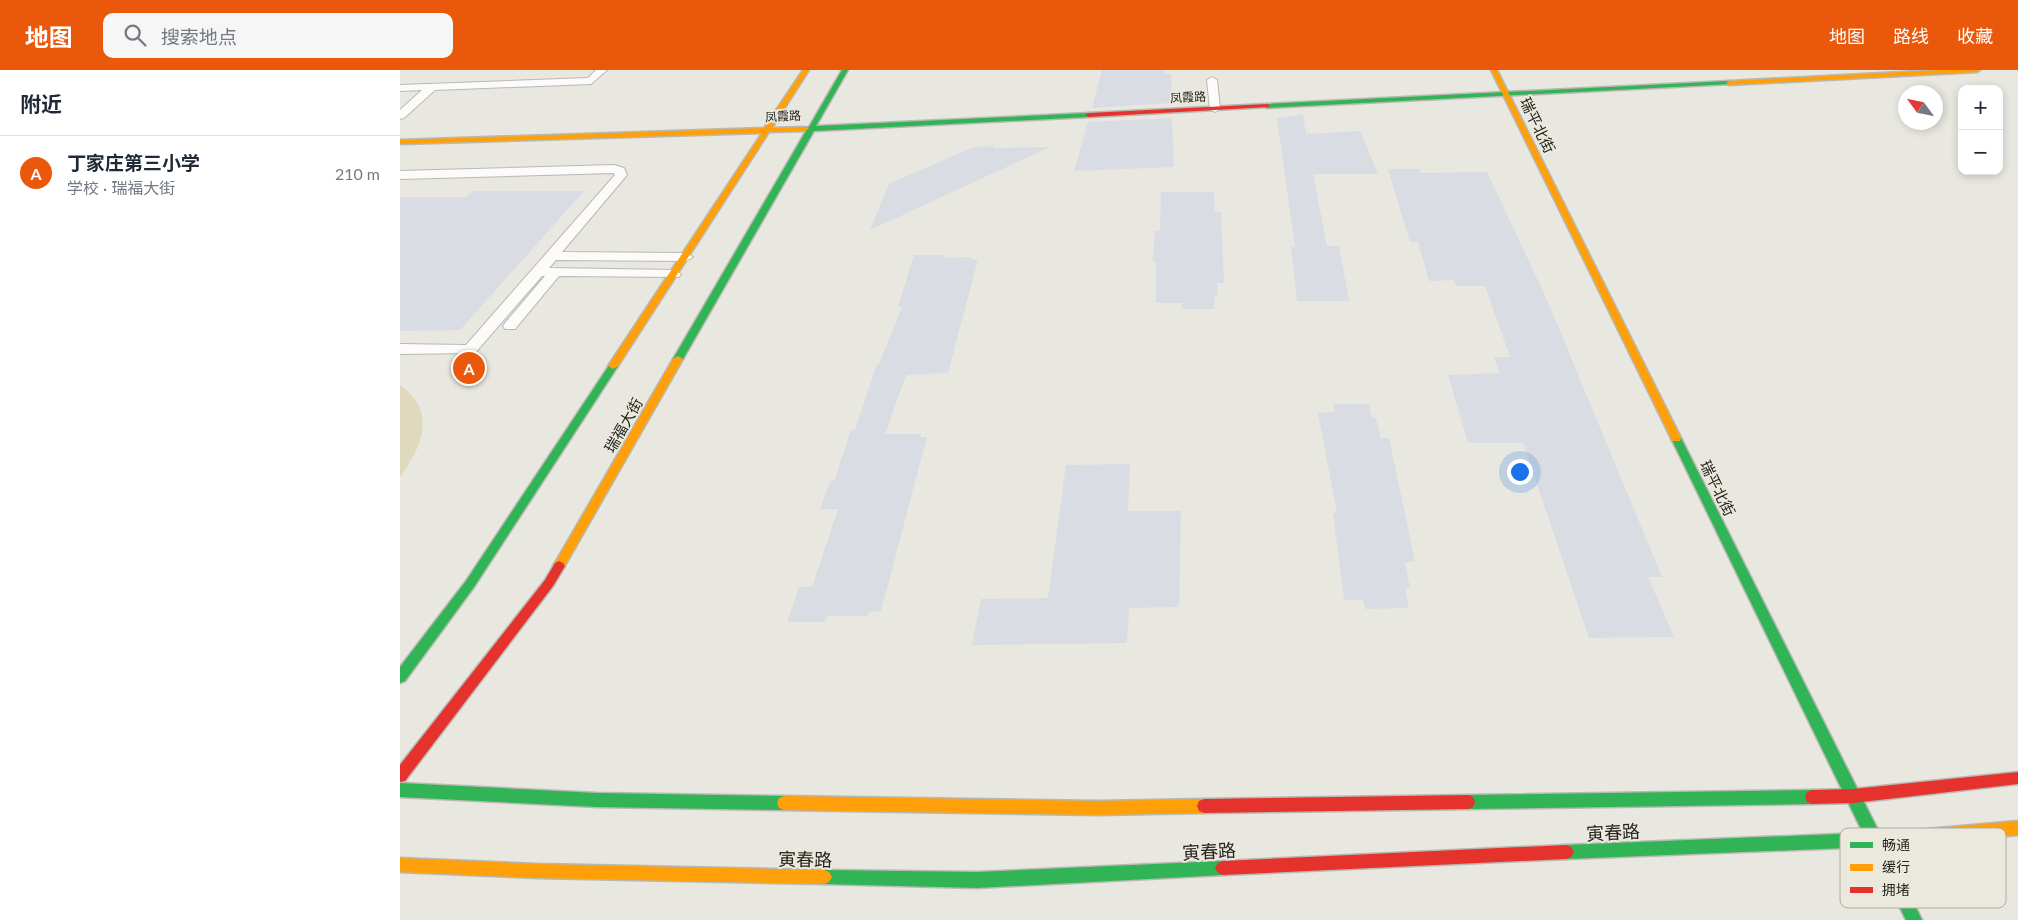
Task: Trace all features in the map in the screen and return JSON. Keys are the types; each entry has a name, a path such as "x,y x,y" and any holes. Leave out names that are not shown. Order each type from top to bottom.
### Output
{"street":[{"path":"400,677 470,584 686,257 806,70"},
{"name":"瑞福大街","path":"400,776 549,583 844,70"},
{"name":"瑞平北街","path":"1494,70 1869,828"},
{"name":"凤霞路","path":"400,142 768,131 1215,110 1977,70"},
{"name":"寅春路","path":"400,790 597,800 1098,808 1853,796 2018,778"},
{"name":"寅春路","path":"400,865 538,871 977,880 1685,846 1840,841"},
{"name":"瑞平北街","path":"1908,908 1914,920"}],"lane":[{"path":"402,89 590,81 602,70"},
{"path":"469,86 480,74 500,74"},
{"path":"1212,75 1215,110"},
{"path":"400,116 432,87"},
{"path":"400,175 607,168 620,171 621,175 470,350 400,349"},
{"path":"552,256 686,257"},
{"path":"538,272 674,274"},
{"path":"510,326 554,273"}],"shaded area":[{"path":"400,385 412,395 419,406 422,429 415,453 400,477"}],"building":[{"path":"1102,70 1165,70 1165,74 1171,74 1172,103 1092,108"},
{"path":"1303,114 1306,134 1360,131 1378,174 1313,174 1327,246 1339,246 1349,301 1297,301 1291,247 1295,247 1277,118"},
{"path":"1172,118 1174,167 1074,171 1088,122"},
{"path":"994,146 994,148 1050,147 870,230 889,184 973,147"},
{"path":"1388,169 1420,169 1421,173 1487,172 1548,302 1662,577 1648,577 1674,637 1589,638 1523,443 1468,443 1448,375 1500,373 1494,357 1510,357 1485,286 1456,286 1454,280 1429,281 1418,242 1410,242"},
{"path":"473,191 584,191 460,330 400,331 400,197 466,197"},
{"path":"1161,192 1214,192 1215,212 1221,212 1224,283 1217,283 1218,297 1214,297 1214,309 1182,309 1182,303 1156,303 1156,262 1153,262 1155,231 1160,231"},
{"path":"914,255 944,255 943,258 972,257 971,260 978,259 948,373 906,375 885,434 921,434 920,437 927,437 881,611 869,612 868,616 827,616 825,622 787,622 799,587 812,587 838,509 820,509 830,481 834,481 851,430 855,430 877,364 879,364 902,307 898,307"},
{"path":"1333,404 1369,404 1372,418 1376,418 1381,438 1389,438 1415,562 1405,562 1410,588 1405,589 1409,608 1365,609 1363,600 1344,600 1333,513 1337,513 1318,413 1335,412"},
{"path":"1130,464 1128,511 1181,511 1179,607 1129,608 1127,643 972,645 981,599 1048,598 1066,465"}],"traffic: fast":[{"path":"678,359 845,70"},
{"path":"1267,106 1729,83"},
{"path":"805,129 1089,115"},
{"path":"400,677 470,584 613,366"},
{"path":"1676,438 1869,828"},
{"path":"400,790 597,800 784,803"},
{"path":"1468,802 1812,797"},
{"path":"1566,852 1840,841"},
{"path":"824,877 977,880 1223,868"},
{"path":"1908,908 1914,920"}],"traffic: slow":[{"path":"613,366 806,70"},
{"path":"1494,70 1676,438"},
{"path":"1729,83 1977,70"},
{"path":"400,142 805,129"},
{"path":"559,566 678,359"},
{"path":"784,803 1098,808 1204,806"},
{"path":"2006,829 2018,828"},
{"path":"400,865 538,871 824,877"}],"traffic: jam":[{"path":"1089,115 1267,106"},
{"path":"400,776 549,583 559,566"},
{"path":"1812,797 1853,796 2018,778"},
{"path":"1204,806 1468,802"},
{"path":"1223,868 1566,852"}],"place":[{"name":"丁家庄第三小学","path":"469,368"}]}
